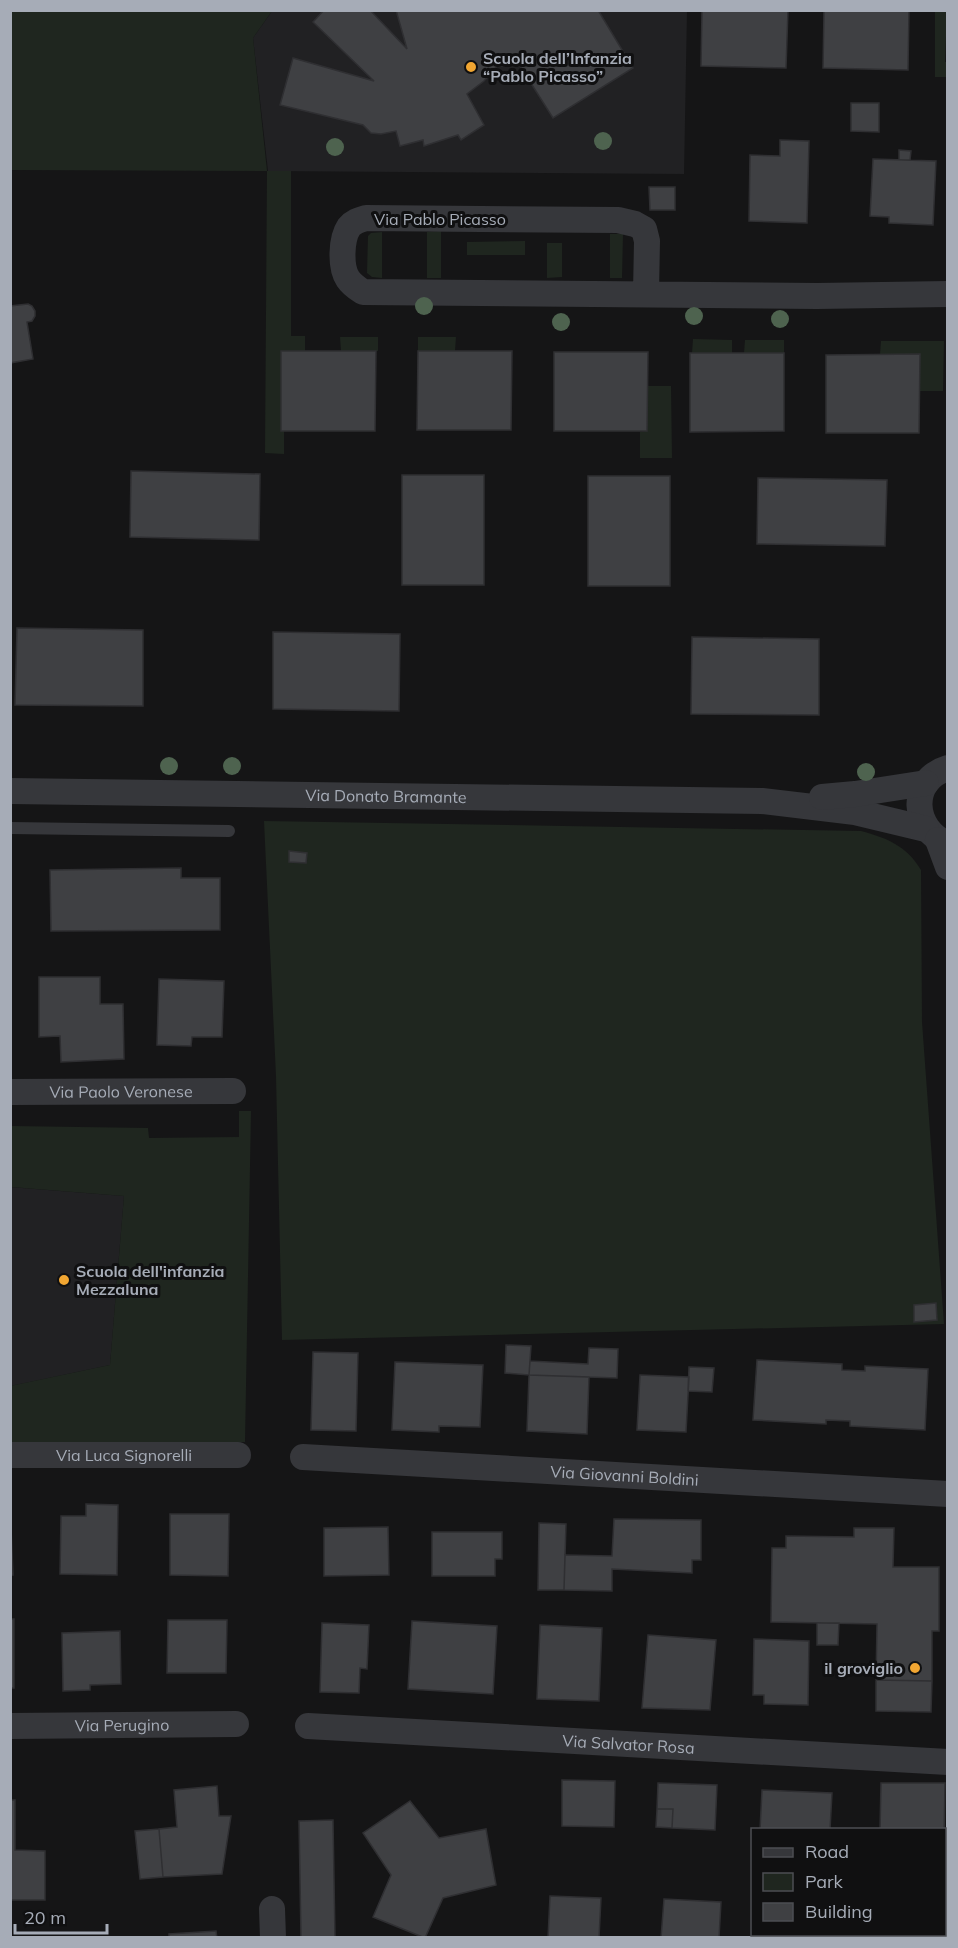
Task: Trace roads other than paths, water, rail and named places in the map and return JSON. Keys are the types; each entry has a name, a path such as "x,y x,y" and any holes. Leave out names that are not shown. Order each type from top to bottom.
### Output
{"street":[{"name":"Via Pablo Picasso","path":"646,293 647,241 644,229 618,220 366,218 357,220 348,228 345,238 343,255 345,273 354,287 363,292 817,296 948,294"},
{"name":"Via Donato Bramante","path":"10,791 762,801 855,794 941,768"},
{"path":"941,768 921,794 919,806 921,818 937,838 948,867"},
{"name":"Via Donato Bramante","path":"762,801 855,812 937,838"},
{"name":"Via Paolo Veronese","path":"10,1092 233,1091"},
{"name":"Via Luca Signorelli","path":"10,1455 238,1455"},
{"name":"Via Giovanni Boldini","path":"303,1457 948,1494"},
{"name":"Via Perugino","path":"10,1726 236,1724"},
{"name":"Via Salvator Rosa","path":"308,1726 948,1762"},
{"path":"272,1909 273,1938"}],"lane":[{"path":"10,828 229,831"}],"place":[{"name":"Scuola dell’Infanzia “Pablo Picasso”","path":"471,67"},
{"name":"Scuola dell'infanzia Mezzaluna","path":"64,1280"},
{"name":"il groviglio","path":"915,1668"}]}
